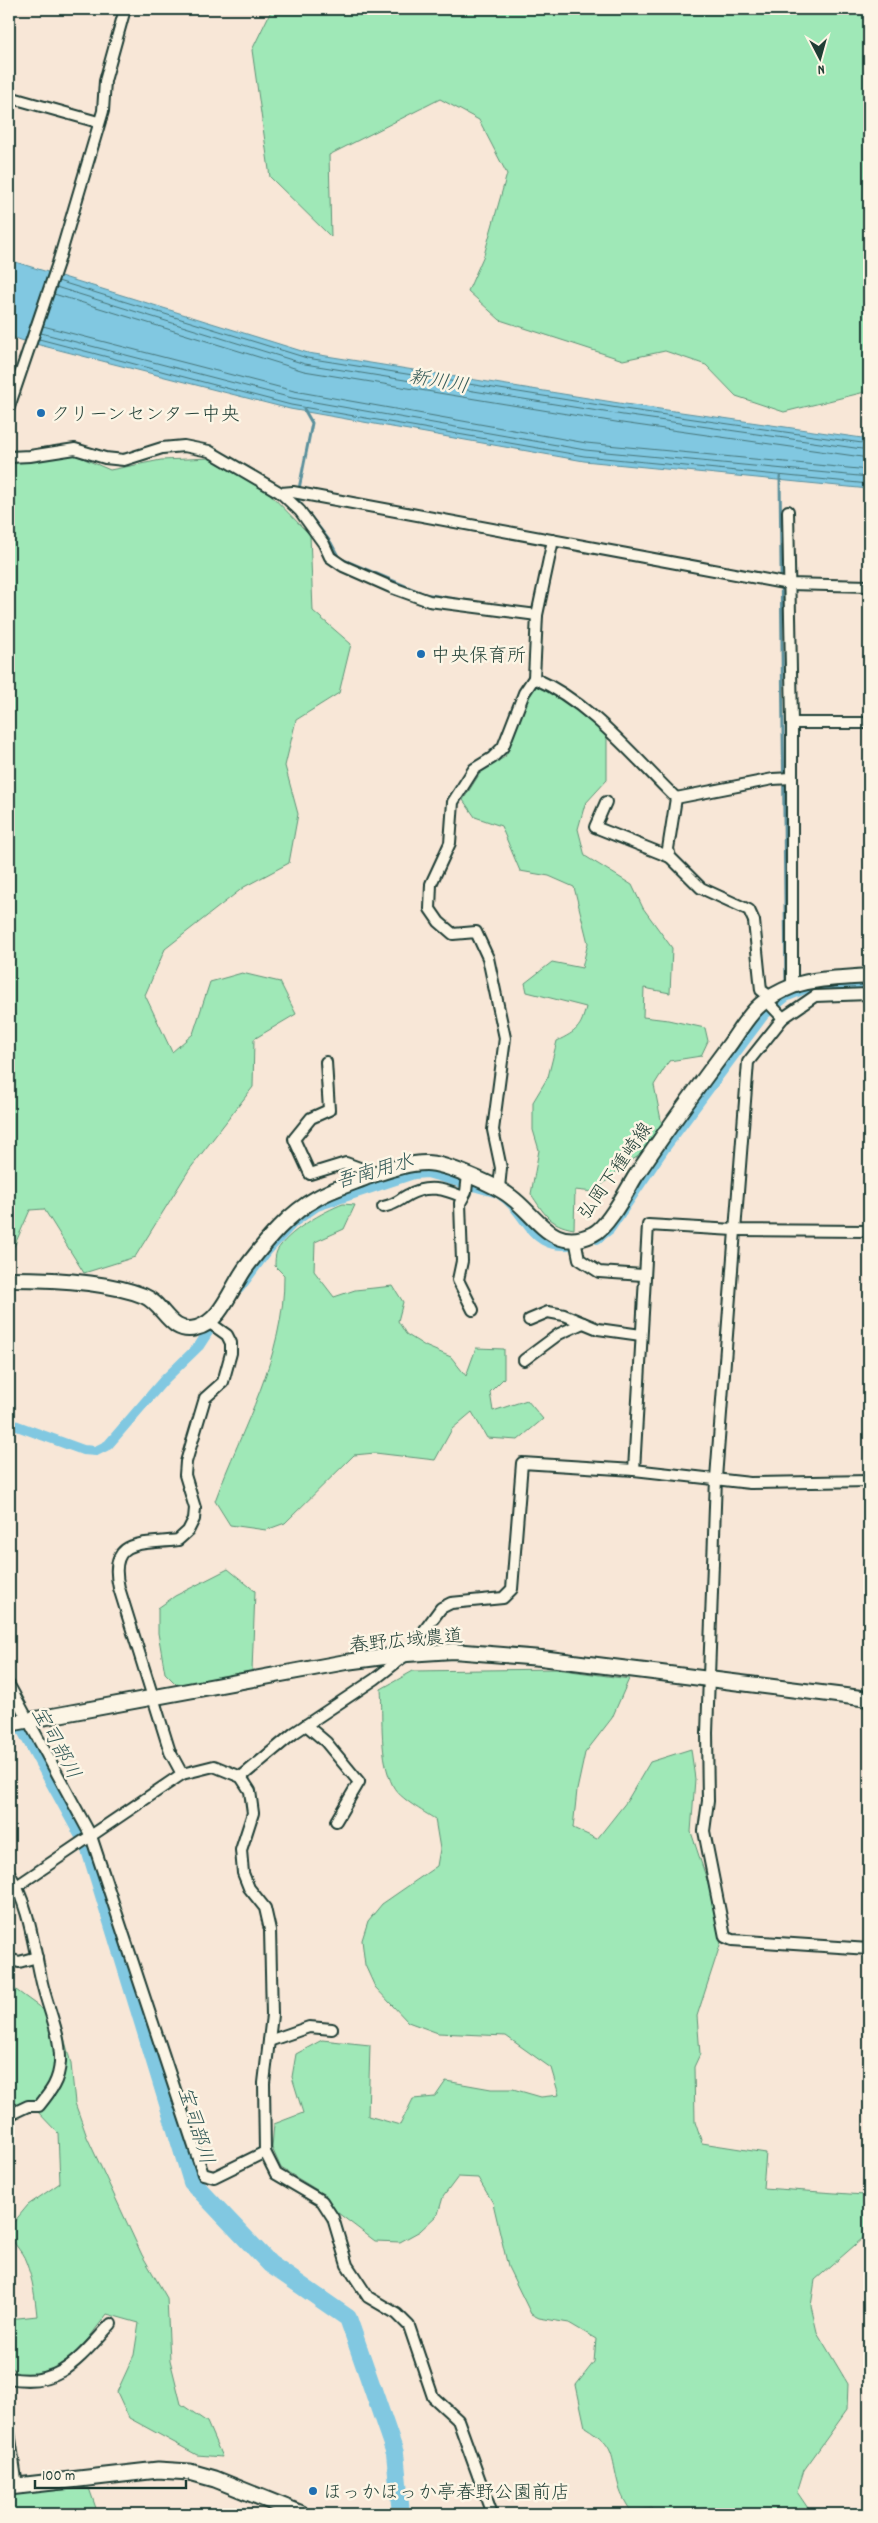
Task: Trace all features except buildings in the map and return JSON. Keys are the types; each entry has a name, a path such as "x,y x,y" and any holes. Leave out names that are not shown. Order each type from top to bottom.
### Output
{"main road":[{"name":"弘岡下種崎線","path":"215,1325 246,1268 272,1236 296,1213 317,1198 376,1174 407,1165 428,1163 500,1188 514,1198 547,1231 575,1244 593,1234 604,1224 668,1126 761,1004 792,986 806,982 869,976"},
{"path":"9,1279 52,1279 129,1291 153,1301 175,1326 195,1329 215,1325"},
{"name":"春野広域農道","path":"10,1724 346,1662 407,1654 452,1651 491,1653 869,1699"},
{"path":"13,2486 158,2470 190,2472 215,2478 302,2514"}],"street":[{"path":"9,407 58,263 98,122 103,111 105,81 125,9"},
{"path":"9,97 98,122"},
{"path":"9,457 30,456 75,449 105,458 124,460 162,448 184,446 209,451 281,492 300,511 324,544 330,557 343,566 392,588 429,601 537,615"},
{"path":"281,492 293,492 776,582 869,586"},
{"path":"788,511 792,723 792,986"},
{"path":"500,1188 501,1168 493,1130 505,1038 488,958 476,932 453,934 439,922 430,909 431,884 450,843 453,802 474,769 492,758 503,747 524,693 534,678 537,615 553,540"},
{"path":"534,678 554,686 581,704 676,798"},
{"path":"792,723 869,723"},
{"path":"676,798 773,779 792,778"},
{"path":"670,857 668,850 676,798"},
{"path":"606,802 595,828 670,857 702,888 749,910 754,921 761,990 772,999 782,1016"},
{"path":"869,994 815,996 782,1016 748,1062 734,1230 703,1679 708,1801 704,1831 726,1936 732,1940 869,1949"},
{"path":"326,1062 329,1110 311,1118 294,1139 310,1174 346,1163 376,1174"},
{"path":"468,1178 465,1194 460,1203 462,1261 458,1280 472,1310"},
{"path":"384,1207 398,1203 408,1195 422,1190 446,1190 465,1194"},
{"path":"634,1470 643,1275 648,1225 734,1230 869,1231"},
{"path":"575,1244 580,1259 599,1272 643,1275"},
{"path":"529,1320 548,1312 564,1315 598,1328 641,1335"},
{"path":"524,1360 559,1334 582,1323"},
{"path":"182,1774 170,1752 119,1588 116,1567 119,1557 134,1544 148,1541 178,1540 188,1531 194,1518 195,1508 185,1474 186,1462 205,1398 223,1382 231,1353 231,1343 215,1325"},
{"path":"241,1777 306,1725 375,1679 407,1654 440,1608 451,1603 503,1598 512,1588 522,1463 634,1470 750,1483 869,1481"},
{"path":"9,1684 27,1721 90,1836 203,2174 214,2177 265,2152"},
{"path":"306,1725 326,1742 359,1782 336,1821"},
{"path":"17,1886 182,1774 214,1766 241,1777 250,1791 253,1813 241,1850 242,1873 249,1888 265,1908 270,1930 272,2015 264,2083 265,2152 276,2174 322,2201 333,2218 347,2265 368,2297 397,2314 409,2326 433,2396 458,2420 474,2460 485,2500 492,2514"},
{"path":"9,1873 17,1886 29,1920 43,1989 59,2038 60,2062 56,2087 39,2106 28,2106 9,2115"},
{"path":"9,1959 19,1962 38,1957"},
{"path":"269,2041 309,2027 332,2028"},
{"path":"9,2378 26,2382 60,2374 78,2360 111,2324"},
{"path":"9,2432 13,2486"}],"green space":[{"path":"272,9 869,9 869,391 784,412 736,396 706,365 665,351 623,360 500,320 468,291 484,255 507,174 479,120 440,99 329,155 331,237 270,177 252,50"},
{"path":"66,451 110,470 161,460 213,458 263,487 310,535 313,611 351,644 339,693 296,720 285,766 298,814 289,863 244,887 165,949 145,995 172,1052 193,1034 210,982 242,973 280,982 296,1014 254,1039 253,1087 189,1170 135,1257 84,1273 44,1209 30,1210 12,1251 9,1251 9,461 16,463"},
{"path":"540,682 558,690 607,735 607,780 585,804 578,829 585,856 632,885 643,908 672,948 670,993 644,988 643,1017 705,1028 708,1041 701,1056 669,1061 654,1085 663,1130 644,1153 625,1164 594,1192 575,1190 574,1229 559,1225 548,1217 531,1194 539,1150 533,1130 533,1102 548,1077 557,1041 577,1028 586,1007 527,992 525,983 552,962 582,968 588,943 574,887 549,876 520,871 501,826 475,817 463,800 482,770 505,757 517,727 520,706"},
{"path":"343,1204 355,1205 344,1229 315,1242 314,1271 334,1297 355,1290 393,1286 403,1302 398,1321 406,1334 425,1346 451,1357 466,1376 476,1348 504,1349 504,1378 490,1392 493,1411 527,1400 543,1419 518,1440 487,1438 472,1412 452,1429 435,1460 375,1453 354,1455 285,1523 266,1530 230,1525 215,1501 270,1363 282,1305 284,1275 275,1266 276,1253 282,1244 297,1230 316,1217"},
{"path":"228,1569 255,1591 252,1671 178,1686 165,1673 158,1633 158,1608 175,1596"},
{"path":"556,1669 629,1679 612,1718 585,1753 577,1790 573,1828 597,1839 627,1801 650,1762 691,1749 695,1779 691,1832 707,1880 722,1939 697,2016 700,2054 694,2067 695,2122 702,2143 766,2153 763,2188 864,2195 869,2208 869,2229 863,2238 815,2280 811,2306 817,2332 848,2384 847,2410 804,2470 797,2492 812,2514 657,2514 652,2508 631,2512 620,2490 611,2452 603,2440 585,2427 576,2385 594,2362 596,2339 569,2323 539,2318 531,2314 508,2267 493,2203 478,2178 458,2177 443,2197 438,2214 420,2231 400,2242 375,2241 338,2213 317,2190 281,2168 272,2148 274,2124 303,2113 292,2077 296,2054 322,2040 370,2045 368,2116 400,2125 413,2099 435,2097 446,2081 491,2089 513,2089 541,2097 559,2095 551,2068 506,2036 438,2033 408,2022 375,1987 365,1965 362,1940 368,1921 382,1904 437,1866 440,1849 435,1819 412,1804 396,1791 393,1786 385,1763 382,1738 381,1689 413,1671"},
{"path":"9,1988 16,1990 60,2022 71,2064 75,2103 87,2137 142,2255 167,2298 170,2360 181,2404 207,2422 222,2457 197,2455 129,2418 117,2392 134,2355 139,2323 107,2314 82,2347 61,2370 21,2377 9,2364 9,2319 37,2316 28,2269 24,2257 11,2237 9,2228 28,2205 60,2183 58,2133 35,2109 9,2110"},
{"path":"89,2488 98,2514 9,2514 9,2494"}],"water":[{"name":"新川川","path":"9,260 308,353 625,404 869,439 869,489 584,461 290,409 24,341 9,336"}],"waterway":[{"path":"304,409 312,423 297,499 304,508"},
{"path":"780,477 786,984"},
{"path":"308,513 331,543 339,558 424,594 495,605"},
{"name":"吾南用水","path":"597,1239 610,1229 665,1148 764,1015 786,997 807,988 869,983"},
{"name":"吾南用水","path":"239,1289 268,1250 293,1223 317,1206 414,1174 427,1173 498,1193 518,1211 539,1237 561,1245 578,1244"},
{"name":"吾南用水","path":"9,1423 83,1450 96,1451 108,1445 164,1380 199,1346 217,1318"},
{"name":"宝司部川","path":"9,1699 88,1843 192,2182 270,2264 348,2318 395,2453 401,2514"}],"place":[{"name":"クリーンセンター中央","path":"41,413"},
{"name":"中央保育所","path":"421,654"},
{"name":"ほっかほっか亭春野公園前店","path":"313,2491"}]}
